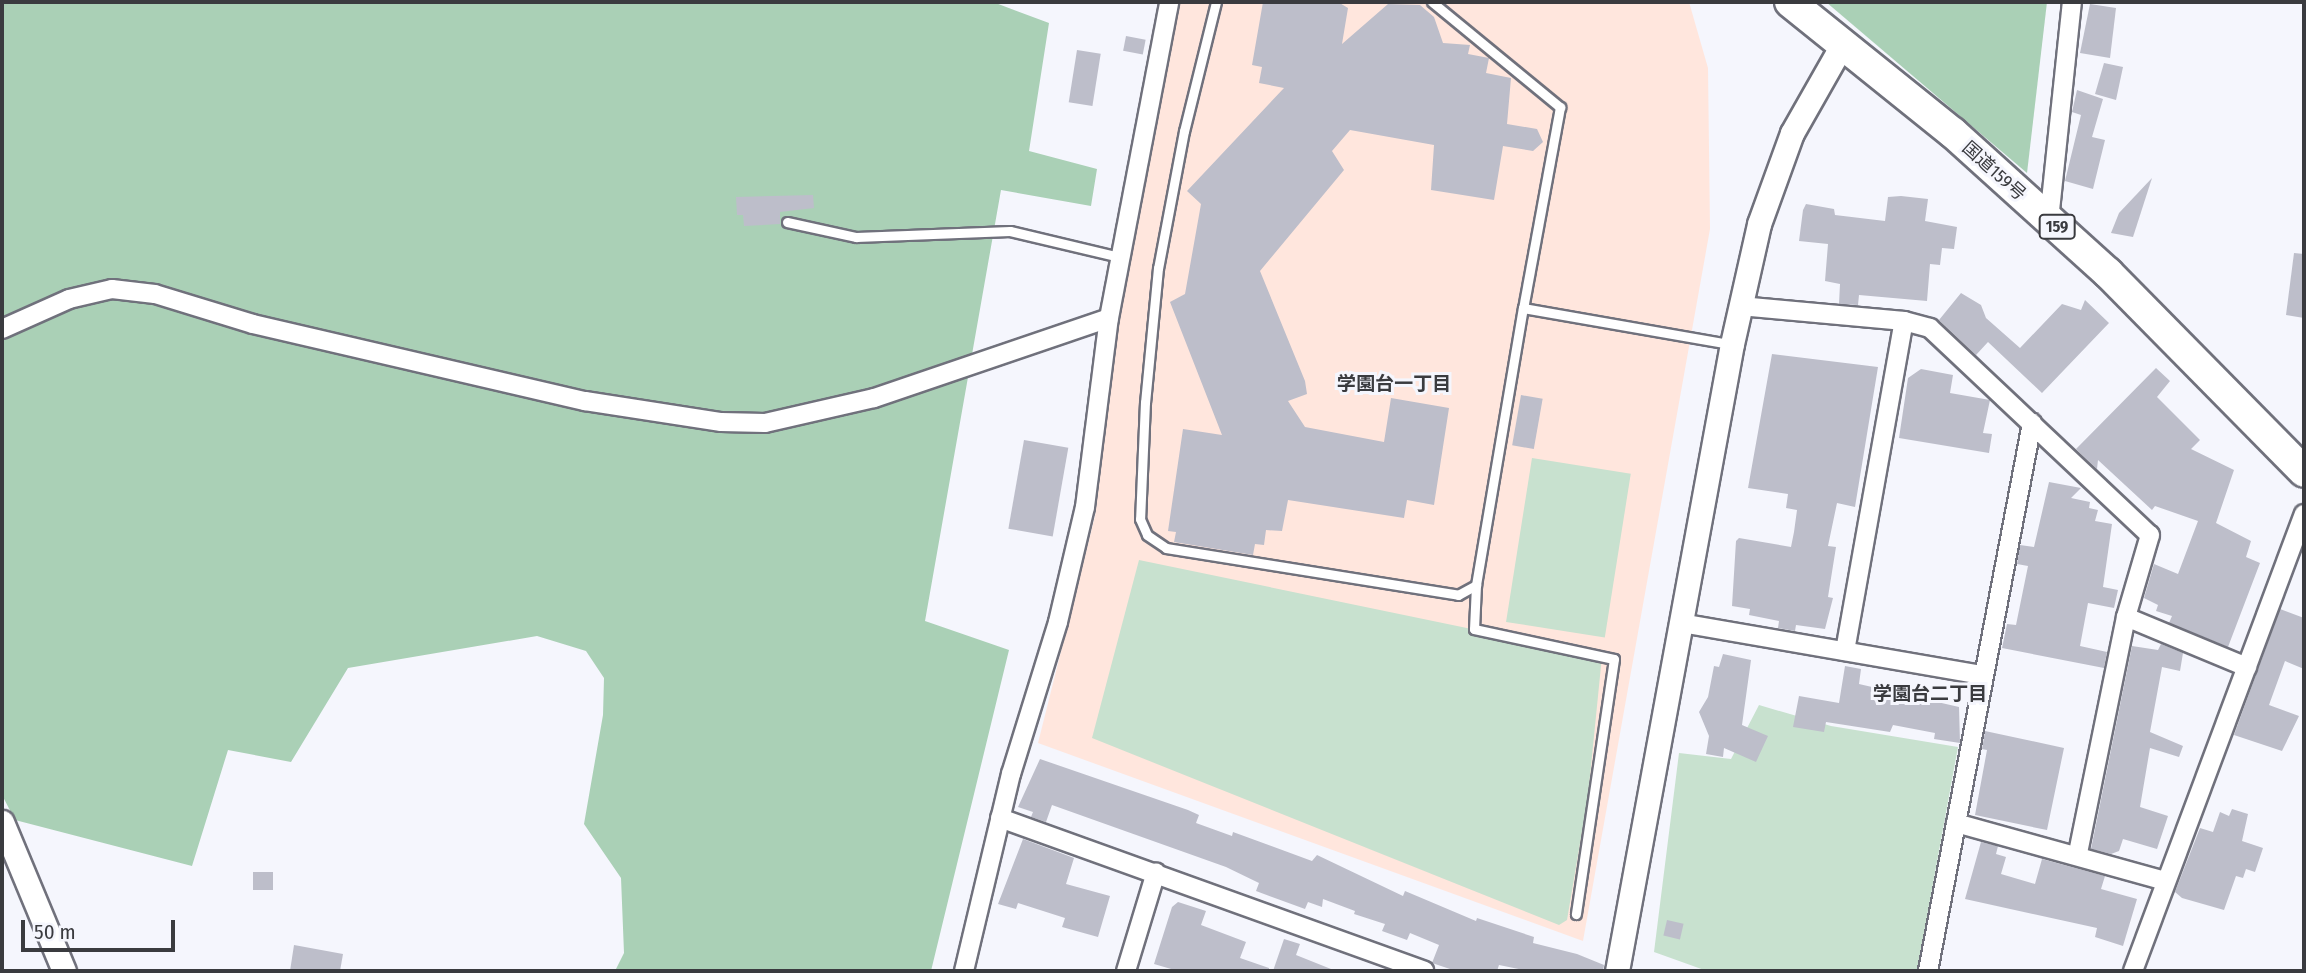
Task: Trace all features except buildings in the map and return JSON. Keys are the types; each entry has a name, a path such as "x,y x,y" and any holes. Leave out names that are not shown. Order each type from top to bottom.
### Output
{"highway":[{"name":"国道159号","path":"1790,2 1953,133 2049,220 2192,356 2304,472"}],"street":[{"path":"964,971 1000,818 1058,622 1085,508 1119,257 1169,2"},
{"path":"2049,220 2072,2"},
{"path":"1617,971 1732,344 1759,224 1792,133 1842,45"},
{"path":"2,329 69,299 112,289 155,294 253,324 585,401 720,422 765,423 874,398 1109,318"},
{"path":"1740,306 1904,321 1930,328 2150,535 2126,617 2078,853"},
{"path":"1845,652 1904,321"},
{"path":"1928,971 2032,423"},
{"path":"2133,971 2304,514"},
{"path":"2126,617 2247,667"},
{"path":"1681,623 1983,675"},
{"path":"1000,818 1156,872 1424,971"},
{"path":"2,821 64,971"},
{"path":"1956,823 2078,853 2165,881"},
{"path":"1126,971 1156,872"}],"lane":[{"path":"1216,2 1186,118 1158,268 1141,467 1143,527 1166,548 1458,595 1476,585"},
{"path":"1432,2 1560,107 1522,308 1476,585 1474,629 1614,659 1576,914"},
{"path":"787,222 856,237 1010,231 1119,257"},
{"path":"1522,308 1732,344"}],"shaded area":[{"path":"1179,2 1689,2 1708,68 1710,229 1583,941 1038,743 1095,516 1123,285"}],"green space":[{"path":"2,2 993,2 1049,23 1029,151 1097,169 1091,206 1001,190 925,621 1009,650 931,971 615,971 624,953 621,878 584,824 603,715 604,678 586,651 537,636 348,668 291,762 228,750 192,866 15,820 2,795"},
{"path":"1826,2 2047,2 2027,173"},
{"path":"1532,458 1631,474 1605,638 1506,622"},
{"path":"1139,560 1602,656 1588,796 1567,920 1559,925 1092,738"},
{"path":"1759,705 1831,726 1958,747 1917,971 1707,971 1654,952 1679,753 1731,759"}],"district":[{"name":"学園台一丁目","path":"1394,384"},
{"name":"学園台二丁目","path":"1930,694"}]}
